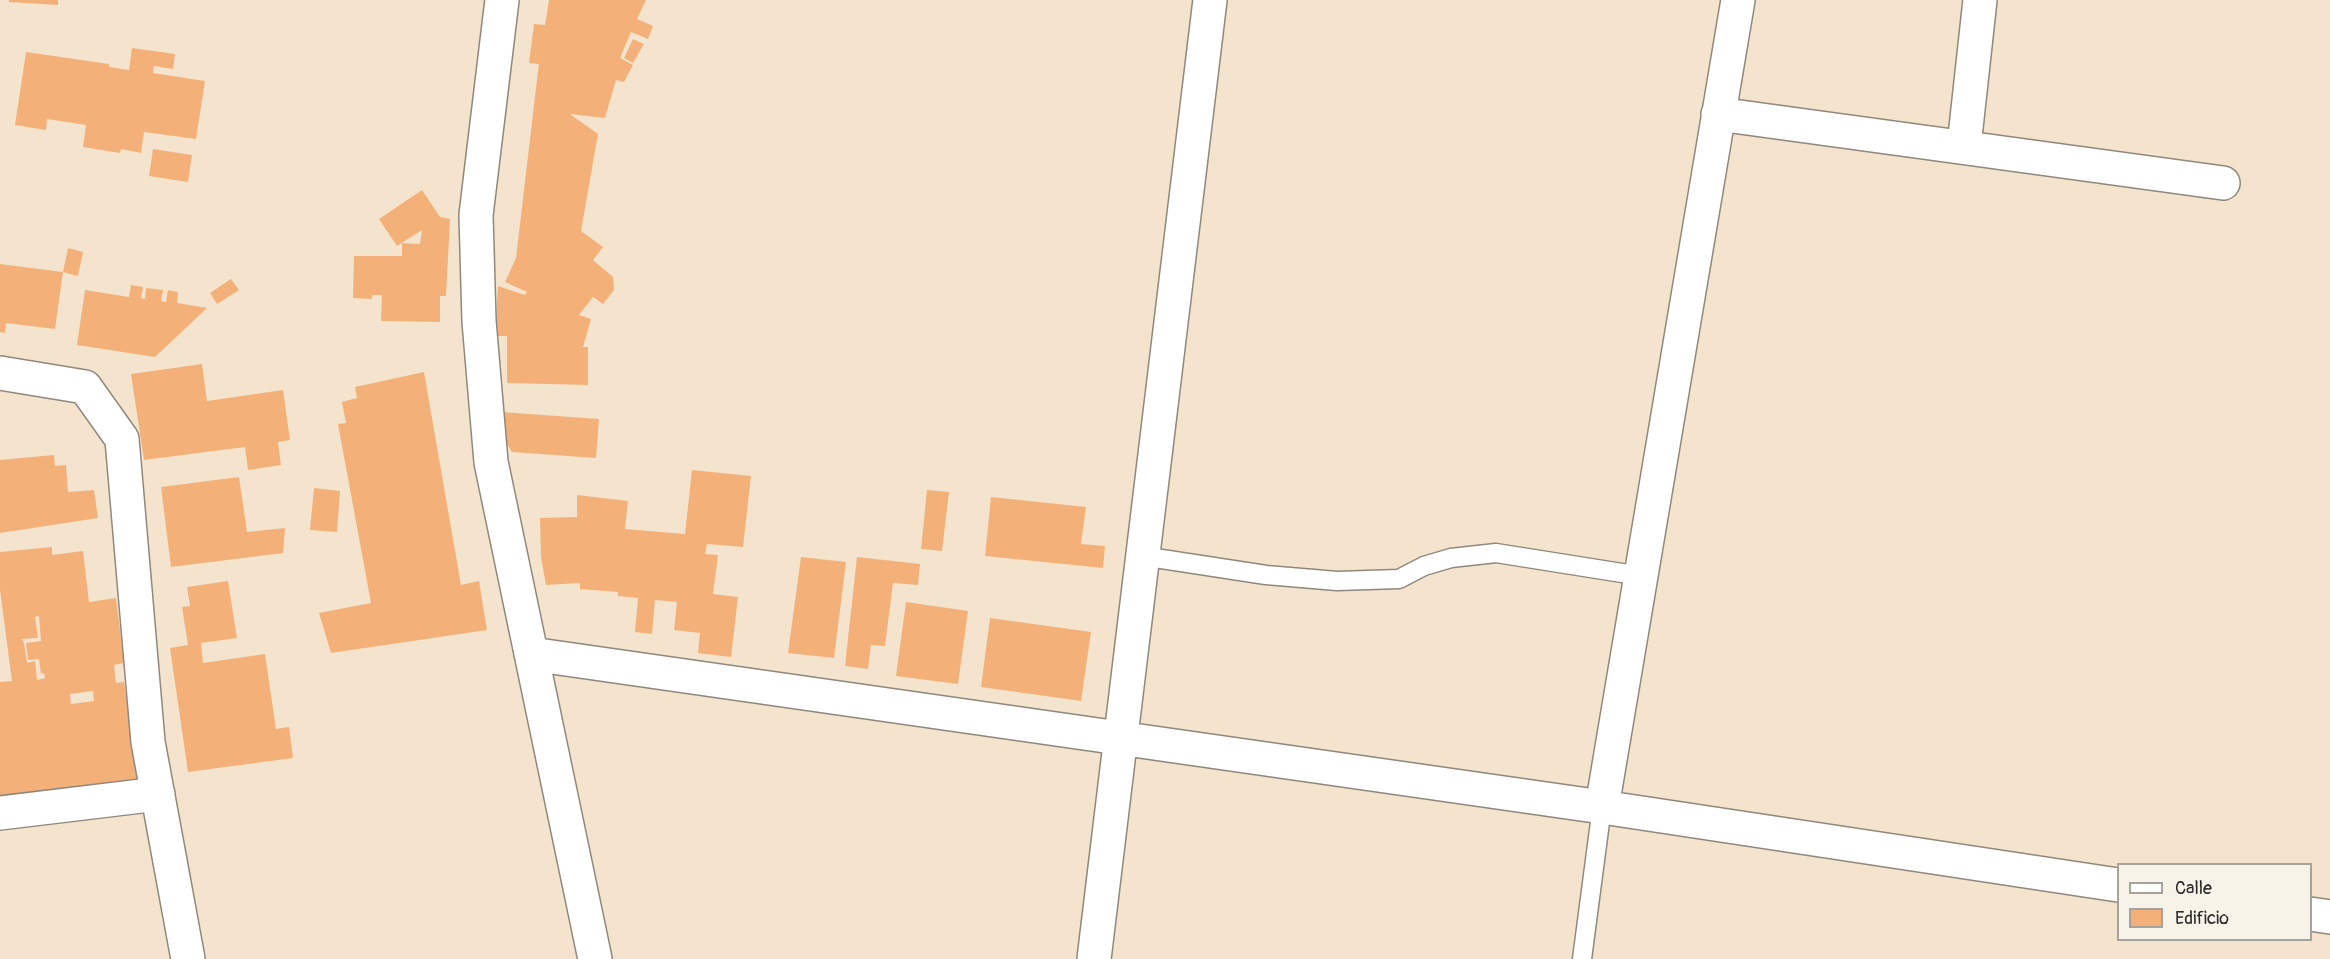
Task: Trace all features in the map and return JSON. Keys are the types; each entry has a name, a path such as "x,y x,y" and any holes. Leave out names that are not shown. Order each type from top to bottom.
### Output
{"street":[{"path":"502,0 476,215 479,321 491,462 595,959"},
{"path":"1094,959 1210,0"},
{"path":"1602,807 1738,0"},
{"path":"1964,146 1980,0"},
{"path":"1718,114 2223,183"},
{"path":"0,373 85,387 122,439 148,742 188,959"},
{"path":"531,654 1602,807 2117,885"},
{"path":"0,813 158,794"},
{"path":"2312,914 2330,917"}],"lane":[{"path":"1142,556 1266,576 1337,581 1399,579 1424,566 1451,558 1496,553 1641,576"},
{"path":"1582,959 1602,807"}],"building":[{"path":"9,0 58,0 58,5 9,2"},
{"path":"549,0 646,0 637,19 653,26 648,39 631,32 620,58 633,65 624,82 616,80 605,118 570,114 598,134 581,231 603,247 593,260 613,277 614,290 603,304 593,297 579,315 591,319 583,347 588,347 588,385 507,383 507,336 495,336 498,286 525,295 527,292 505,282 516,258 539,64 529,63 534,24 545,25"},
{"path":"633,39 644,44 633,63 624,58"},
{"path":"132,48 175,54 173,69 154,66 153,73 205,81 196,139 144,132 141,153 121,149 120,153 83,147 86,125 47,119 46,130 15,125 26,52 109,64 109,67 129,70"},
{"path":"153,149 192,155 188,182 149,176"},
{"path":"422,190 440,217 450,219 446,296 440,296 440,322 381,321 382,295 372,295 372,299 353,298 354,256 402,256 402,243 420,244 422,230 397,246 379,219"},
{"path":"68,248 83,252 78,276 63,272"},
{"path":"0,264 63,272 55,329 6,323 5,333 0,332"},
{"path":"231,279 239,290 217,304 210,293"},
{"path":"131,285 143,287 141,298 145,299 146,288 163,290 161,301 166,302 168,290 178,292 177,303 207,308 155,357 77,345 85,290 129,297"},
{"path":"202,364 207,401 283,390 290,440 278,442 281,465 248,470 245,447 144,460 131,374"},
{"path":"424,372 461,585 479,581 487,630 331,653 319,613 371,603 338,424 346,423 342,402 357,398 355,387"},
{"path":"501,412 599,419 596,458 512,452 501,435"},
{"path":"54,455 55,466 66,465 68,492 94,490 98,518 0,533 0,460"},
{"path":"692,470 751,476 743,547 707,544 705,554 718,555 713,594 738,597 731,657 698,653 700,633 674,630 677,602 655,600 652,634 635,632 638,598 618,596 618,592 580,589 580,583 546,585 541,557 540,518 577,517 577,495 628,501 625,529 685,534"},
{"path":"239,477 247,532 285,528 283,553 171,567 161,487"},
{"path":"314,488 340,491 337,532 310,530"},
{"path":"927,490 949,492 942,551 921,549"},
{"path":"991,497 1086,507 1081,544 1105,546 1103,568 985,556"},
{"path":"52,547 52,555 83,551 89,602 116,598 124,663 114,665 116,683 124,682 138,781 0,798 0,682 12,681 0,590 0,552","holes":["39,616 41,641 26,643 28,660 39,659 41,674 44,673 45,678 37,680 35,661 27,663 22,639 38,638 35,617","93,691 94,701 71,704 70,694"]},
{"path":"801,557 846,562 834,658 788,653"},
{"path":"857,557 920,564 918,585 893,583 885,646 871,645 868,669 845,666"},
{"path":"228,581 237,638 201,643 203,663 265,654 276,729 289,727 293,758 188,772 170,648 188,645 182,607 190,606 187,587"},
{"path":"906,602 968,611 958,684 896,676"},
{"path":"990,618 1091,632 1081,701 981,687"}]}
